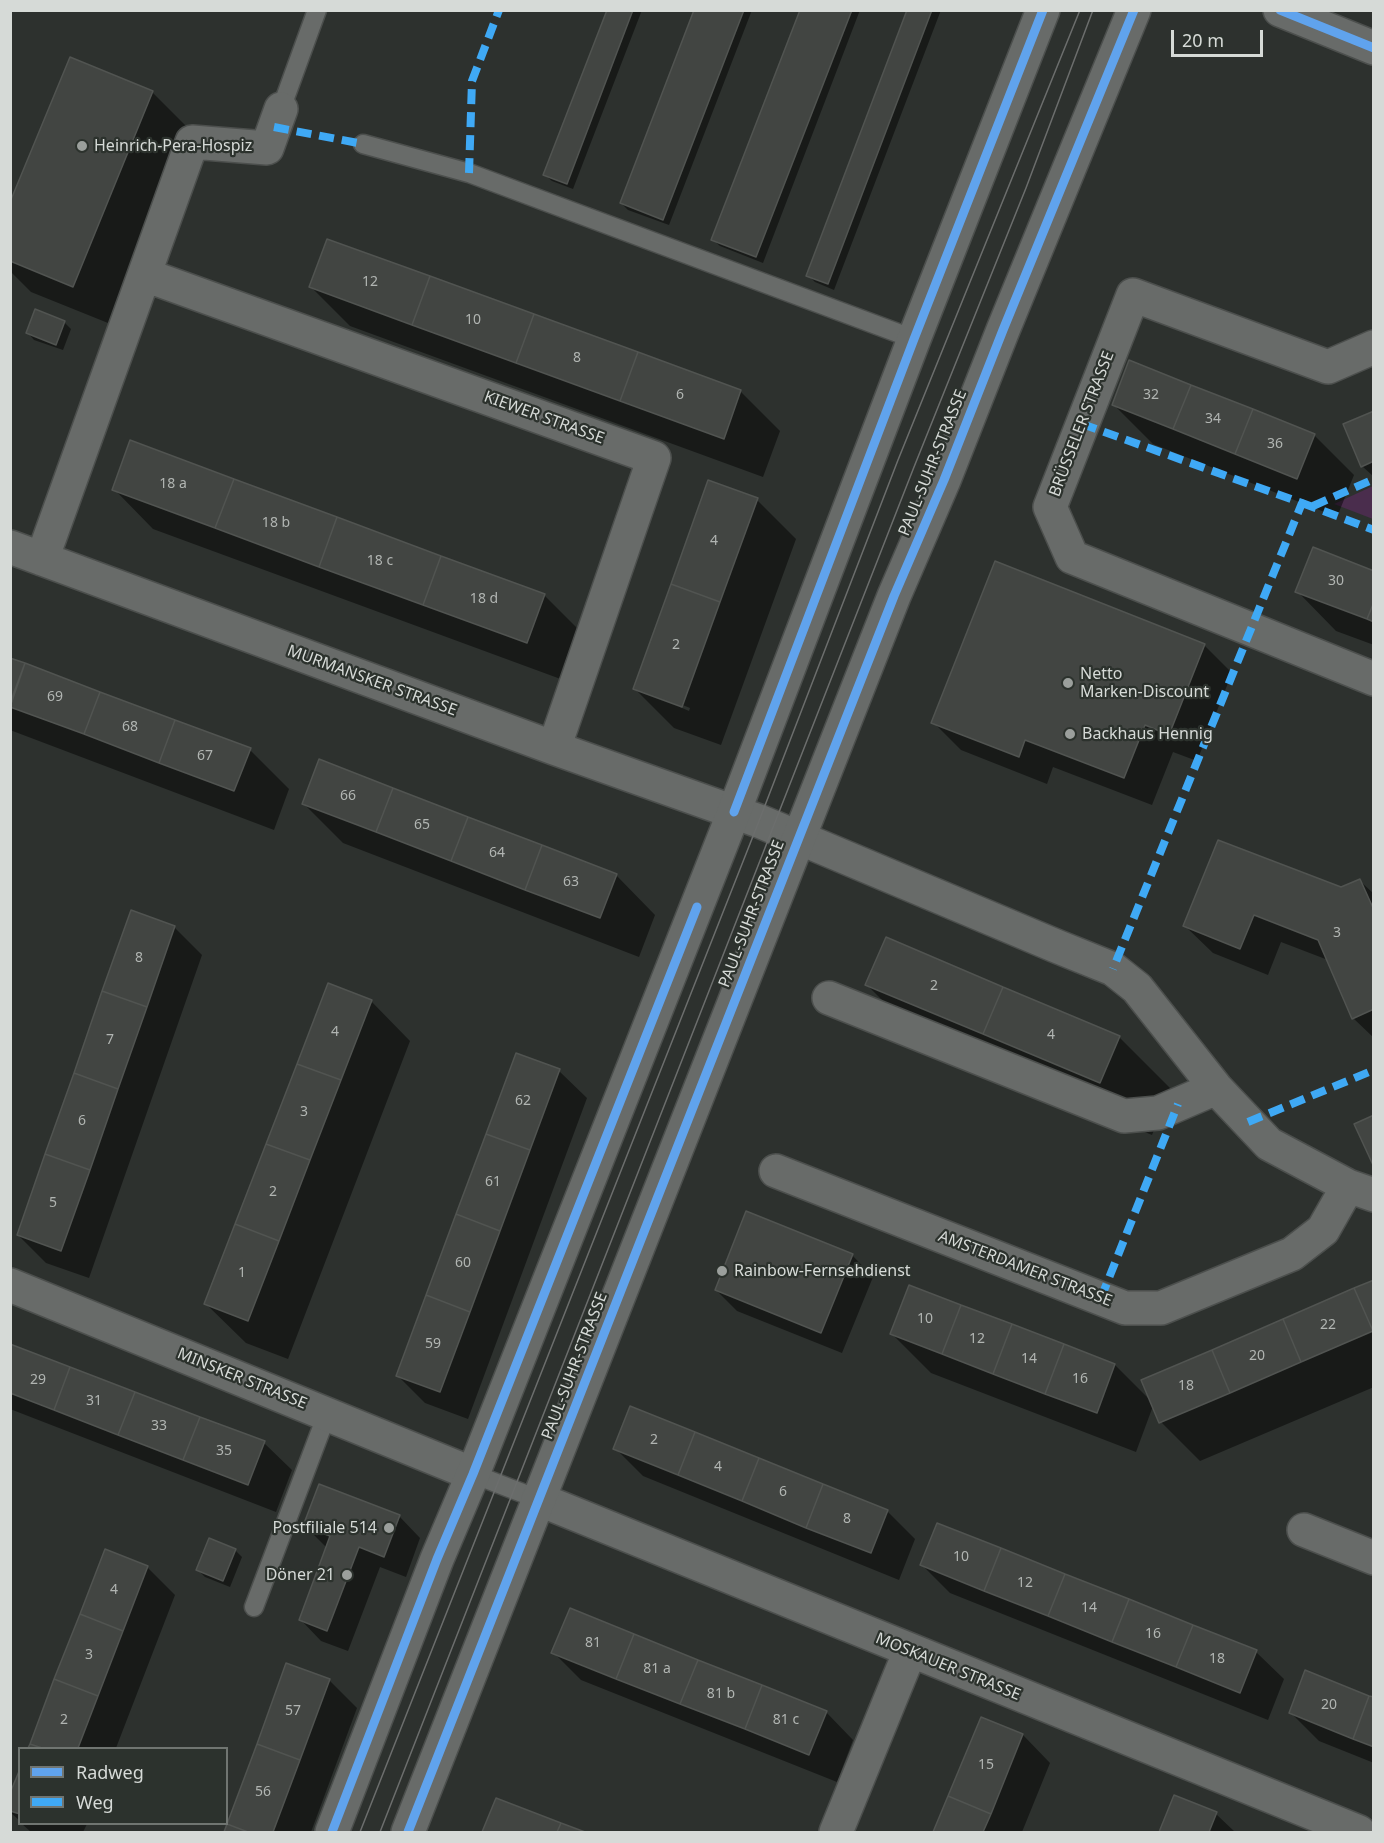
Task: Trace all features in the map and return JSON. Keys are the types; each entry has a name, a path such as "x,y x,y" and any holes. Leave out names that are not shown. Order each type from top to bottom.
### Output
{"street":[{"path":"332,1833 437,1558 473,1474 734,812 914,339 1044,10"},
{"name":"PAUL-SUHR-STRASSE","path":"408,1833 798,837 1134,10"},
{"path":"1280,10 1374,48"},
{"path":"42,559 192,142 267,148 281,109"},
{"name":"KIEWER STRASSE","path":"145,275 654,458 554,748"},
{"name":"BRÜSSELER STRASSE","path":"1374,347 1328,367 1133,295 1050,507 1072,557 1374,679"},
{"name":"MURMANSKER STRASSE","path":"10,547 734,812"},
{"name":"PAUL-SUHR-STRASSE","path":"734,812 798,837"},
{"name":"AMSTERDAMER STRASSE","path":"776,1171 1125,1308 1161,1308 1292,1254 1323,1230 1361,1191 1269,1144 1216,1088 1137,988 1113,969 798,837"},
{"path":"829,998 1124,1116 1158,1113 1216,1088"},
{"name":"MINSKER STRASSE","path":"10,1285 473,1474"},
{"name":"MOSKAUER STRASSE","path":"538,1499 1359,1833"},
{"path":"1304,1530 1374,1558"},
{"path":"836,1833 910,1651"}],"lane":[{"path":"281,109 317,10"},
{"path":"363,144 469,173 914,339"},
{"path":"254,1606 327,1414"},
{"path":"473,1474 538,1499"}],"shaded area":[{"path":"1373,486 1373,519 1334,504"}],"building":[{"path":"607,10 633,10 567,184 543,175"},
{"path":"694,10 744,10 663,220 620,203"},
{"path":"800,10 852,10 756,257 711,240"},
{"path":"907,10 932,10 828,284 806,276"},
{"name":"Heinrich-Pera-Hospiz","path":"70,57 153,91 73,287 10,261 10,202"},
{"path":"327,239 430,276 412,325 309,287"},
{"path":"430,276 534,314 516,363 412,325"},
{"path":"35,309 65,321 56,345 26,333"},
{"path":"534,314 638,352 620,401 516,363"},
{"path":"638,352 741,390 724,439 620,401"},
{"path":"1129,360 1191,385 1173,429 1112,405"},
{"path":"1191,385 1253,409 1235,454 1173,429"},
{"path":"1253,409 1315,434 1297,479 1235,454"},
{"path":"1374,411 1374,461 1361,467 1343,424"},
{"path":"130,440 234,479 215,528 112,490"},
{"path":"234,479 337,517 319,567 215,528"},
{"path":"708,480 758,498 720,602 671,584"},
{"path":"337,517 441,556 423,605 319,567"},
{"path":"1313,547 1374,571 1374,602 1367,619 1295,592"},
{"path":"441,556 545,594 527,643 423,605"},
{"name":"Netto Marken-Discount","path":"995,561 1205,644 1169,735 1145,725 1124,778 1025,740 1019,757 931,723"},
{"path":"671,584 720,602 682,707 633,689"},
{"path":"1374,602 1374,622 1367,619"},
{"path":"10,658 25,663 10,703"},
{"path":"25,663 100,692 84,734 10,707"},
{"path":"100,692 175,720 159,763 84,734"},
{"path":"175,720 251,748 234,791 159,763"},
{"path":"319,759 393,788 376,832 302,804"},
{"path":"393,788 468,817 451,861 376,832"},
{"path":"468,817 542,845 525,890 451,861"},
{"path":"1218,840 1341,887 1360,879 1374,910 1374,1009 1352,1019 1318,940 1254,915 1240,949 1183,926"},
{"path":"542,845 617,874 600,918 525,890"},
{"path":"131,910 175,926 147,1007 102,991"},
{"path":"886,937 1003,987 983,1034 865,985"},
{"path":"328,983 372,1000 341,1080 297,1064"},
{"path":"1003,987 1120,1036 1100,1083 983,1034"},
{"path":"102,991 147,1007 118,1089 74,1073"},
{"path":"516,1053 560,1069 530,1150 486,1134"},
{"path":"297,1064 341,1080 310,1160 266,1144"},
{"path":"74,1073 118,1089 90,1170 45,1154"},
{"path":"1374,1115 1374,1164 1373,1165 1354,1124"},
{"path":"486,1134 530,1150 500,1231 456,1214"},
{"path":"266,1144 310,1160 279,1241 235,1224"},
{"path":"45,1154 90,1170 61,1251 17,1235"},
{"path":"746,1211 853,1254 821,1333 715,1290"},
{"path":"456,1214 500,1231 470,1312 426,1295"},
{"path":"235,1224 279,1241 248,1321 204,1304"},
{"path":"1374,1280 1374,1331 1373,1331 1354,1288"},
{"path":"909,1285 961,1305 942,1354 890,1334"},
{"path":"1354,1288 1373,1331 1301,1362 1283,1319"},
{"path":"426,1295 470,1312 440,1392 396,1376"},
{"path":"961,1305 1012,1324 993,1374 942,1354"},
{"path":"1283,1319 1301,1362 1230,1393 1212,1350"},
{"path":"1012,1324 1064,1344 1045,1394 993,1374"},
{"path":"10,1344 70,1367 54,1410 10,1393"},
{"path":"1064,1344 1115,1364 1097,1413 1045,1394"},
{"path":"1212,1350 1230,1393 1159,1423 1141,1380"},
{"path":"70,1367 135,1392 118,1435 54,1410"},
{"path":"135,1392 200,1417 183,1460 118,1435"},
{"path":"630,1406 695,1432 678,1475 613,1449"},
{"path":"200,1417 265,1441 248,1485 183,1460"},
{"path":"695,1432 759,1458 742,1501 678,1475"},
{"path":"759,1458 823,1484 806,1528 742,1501"},
{"path":"319,1484 400,1515 384,1557 359,1547 327,1631 299,1620 330,1536 303,1526"},
{"path":"823,1484 888,1510 871,1553 806,1528"},
{"path":"937,1523 1001,1548 984,1591 920,1565"},
{"path":"209,1538 236,1549 223,1581 196,1570"},
{"path":"1001,1548 1065,1574 1048,1616 984,1591"},
{"path":"105,1549 148,1566 123,1631 80,1614"},
{"path":"1065,1574 1129,1599 1112,1642 1048,1616"},
{"path":"1129,1599 1193,1625 1176,1667 1112,1642"},
{"path":"570,1608 634,1634 616,1679 551,1653"},
{"path":"80,1614 123,1631 98,1696 54,1679"},
{"path":"1193,1625 1257,1650 1240,1693 1176,1667"},
{"path":"634,1634 698,1660 680,1704 616,1679"},
{"path":"698,1660 762,1685 745,1729 680,1704"},
{"path":"286,1663 330,1679 300,1760 257,1744"},
{"path":"1305,1670 1369,1696 1353,1739 1289,1713"},
{"path":"54,1679 98,1696 78,1747 39,1747 30,1744"},
{"path":"762,1685 827,1711 809,1755 745,1729"},
{"path":"1369,1696 1374,1697 1374,1747 1353,1739"},
{"path":"981,1717 1023,1734 991,1814 948,1796"},
{"path":"257,1744 300,1760 273,1832 248,1832 228,1824"},
{"path":"18,1774 18,1813 10,1811 10,1793"},
{"path":"1174,1795 1217,1812 1209,1832 1159,1832"},
{"path":"948,1796 991,1814 983,1832 933,1832"},
{"path":"496,1798 561,1823 557,1832 482,1832"},
{"path":"561,1823 585,1832 557,1832"},
{"path":"228,1824 248,1832 224,1832"}],"tram line":[{"path":"360,1832 759,821 898,460 1080,10"},
{"path":"380,1832 914,467 1026,188 1093,10"}],"marked path":[{"path":"469,173 472,81 499,10"},
{"path":"274,127 363,144"},
{"path":"1082,424 1302,503 1113,969"},
{"path":"1313,506 1374,479"},
{"path":"1302,503 1374,530"},
{"path":"1248,1122 1374,1070"},
{"path":"1101,1298 1178,1104"}],"cycle path":[{"path":"734,812 914,339 1043,10"},
{"path":"408,1832 894,596 944,480 1134,10"},
{"path":"1280,10 1374,48"},
{"path":"332,1832 437,1559 473,1474 697,907"}],"place":[{"name":"Heinrich-Pera-Hospiz","path":"82,146"},
{"name":"Netto Marken-Discount","path":"1068,683"},
{"name":"Backhaus Hennig","path":"1070,734"},
{"name":"Rainbow-Fernsehdienst","path":"722,1271"},
{"name":"Postfiliale 514","path":"389,1528"},
{"name":"Döner 21","path":"347,1575"}]}
